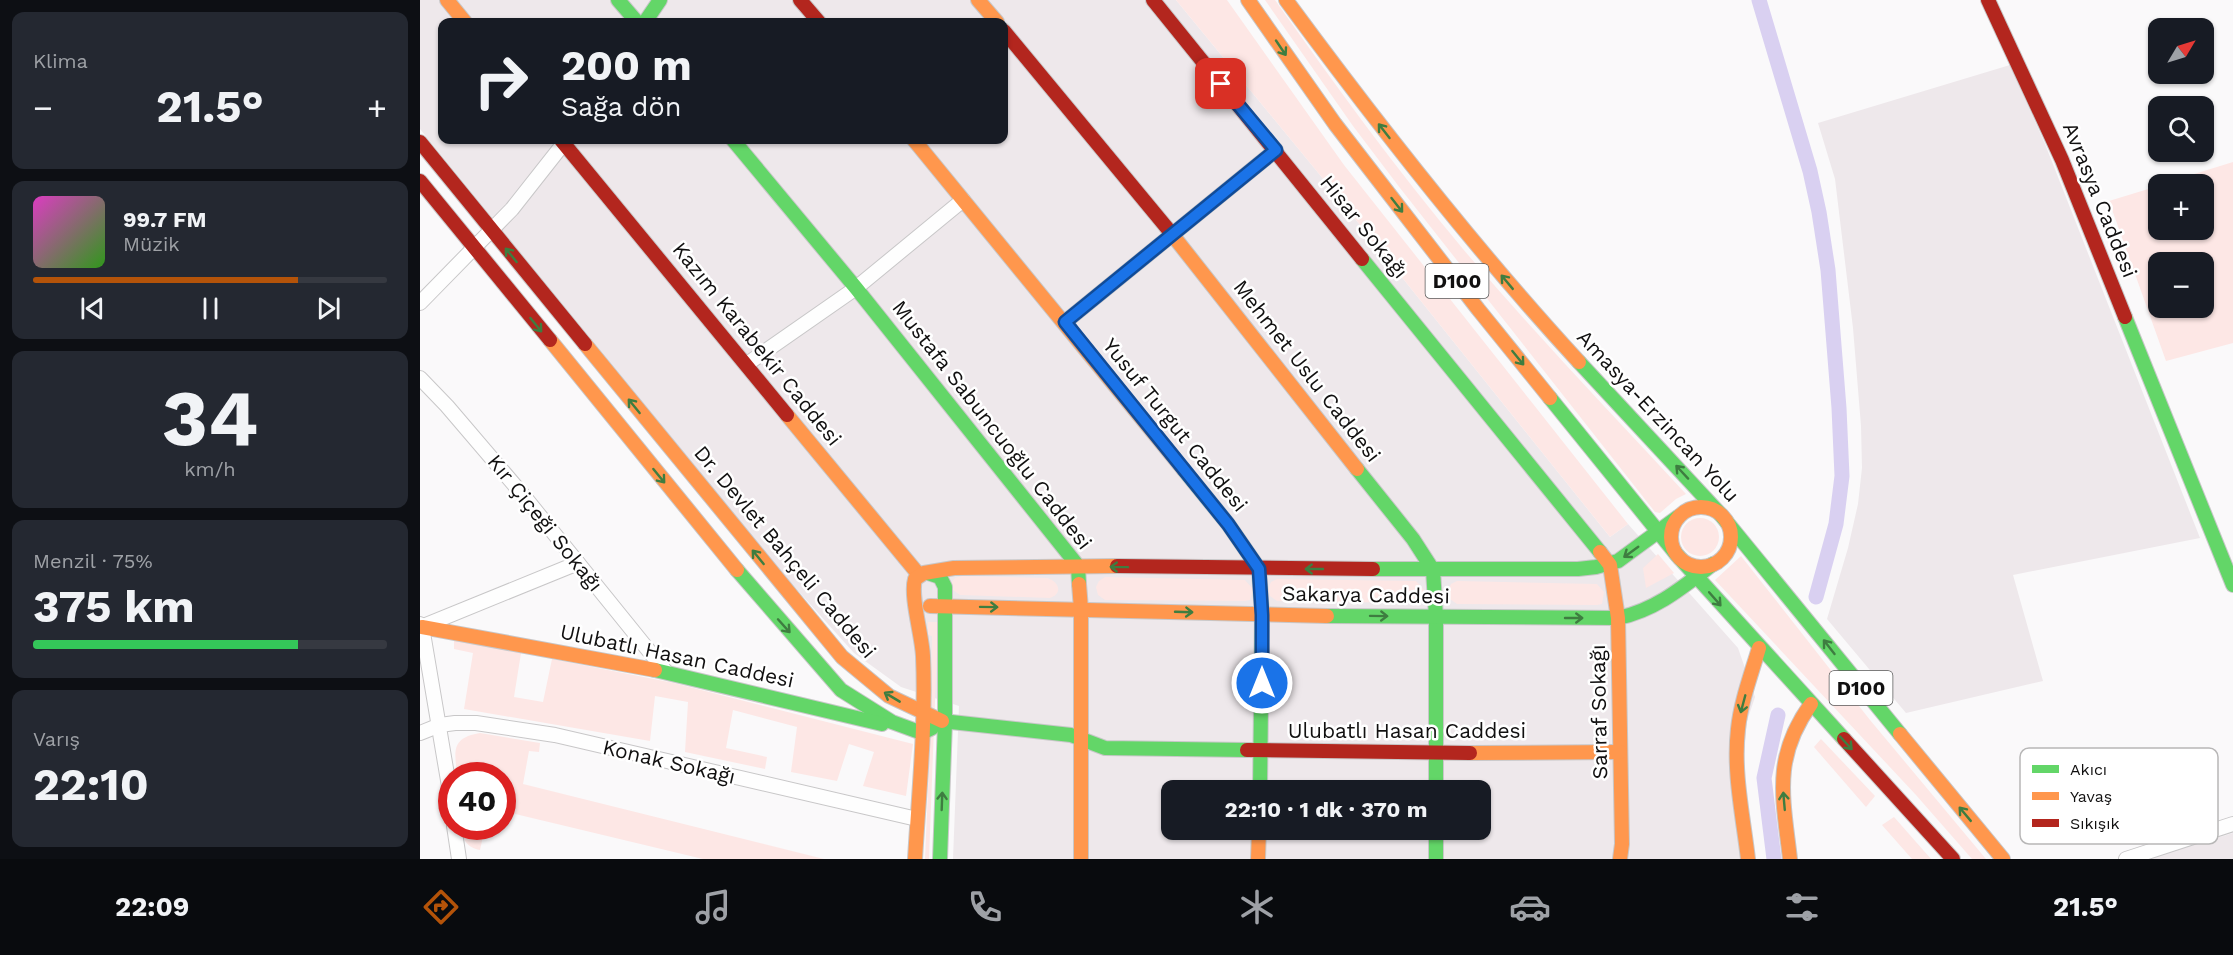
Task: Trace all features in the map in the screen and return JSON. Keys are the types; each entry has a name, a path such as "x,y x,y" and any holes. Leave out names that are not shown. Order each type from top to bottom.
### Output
{"main road":[{"path":"447,0 462,18"},
{"path":"618,0 633,18"},
{"path":"648,18 660,0"},
{"path":"800,0 816,18"},
{"path":"978,0 994,18"},
{"name":"Hisar Sokağı","path":"1153,0 1610,565"},
{"name":"D100","path":"1248,0 1290,62 1377,179 1478,309 1658,532 1759,648 1953,859"},
{"name":"Amasya-Erzincan Yolu","path":"1287,0 1357,97 1477,246 1568,350 1721,515 2002,859"},
{"name":"Avrasya Caddesi","path":"1988,0 2062,160 2233,585"},
{"name":"Mehmet Uslu Caddesi","path":"1008,36 1173,235 1413,539 1433,570 1437,617 1436,780"},
{"name":"Dr. Devlet Bahçeli Caddesi","path":"420,142 842,657 889,696 945,722"},
{"name":"Kazım Karabekir Caddesi","path":"566,144 747,364 924,574 940,577 943,581 945,599"},
{"name":"Mustafa Sabuncuoğlu Caddesi","path":"736,144 856,288 1078,566 1081,609 1081,859"},
{"name":"Yusuf Turgut Caddesi","path":"917,144 1228,524 1259,569"},
{"path":"420,181 764,603 835,683 875,713 922,733 945,722"},
{"path":"1694,507 1704,507 1721,515 1730,532 1730,542 1722,558 1704,567 1684,562 1672,546 1670,536 1672,526 1678,517 1694,507"},
{"name":"Sakarya Caddesi","path":"924,574 954,568 1078,566 1259,569 1578,569 1610,565 1618,561 1678,517"},
{"name":"Sakarya Caddesi","path":"916,600 930,606 945,599 1081,609 1262,615 1618,618 1633,616 1656,607 1713,564"},
{"name":"Sarraf Sokağı","path":"1610,565 1618,618 1622,844 1620,859"},
{"path":"1259,569 1262,615 1260,780"},
{"path":"915,859 922,733 922,655 916,600 912,590 915,579 924,574"},
{"path":"940,859 945,722 945,599"},
{"name":"Ulubatlı Hasan Caddesi","path":"421,626 666,672 922,733"},
{"path":"1748,859 1736,758 1742,710 1759,648"},
{"path":"1790,859 1783,764 1791,737 1810,704"},
{"name":"Ulubatlı Hasan Caddesi","path":"945,722 1081,737 1097,747 1105,748 1436,753 1620,752"},
{"path":"1258,859 1259,840"},
{"path":"1436,840 1436,859"}],"street":[{"path":"420,303 492,231 530,189 562,144"},
{"path":"1065,322 1276,150"},
{"path":"747,364 856,288 963,200"},
{"name":"Kır Çiçeği Sokağı","path":"420,378 455,415 666,672"},
{"path":"446,762 421,626 578,563"},
{"name":"Konak Sokağı","path":"420,733 440,725 476,723 555,735 917,819"},
{"path":"2218,829 2233,824"},
{"path":"456,840 459,859"},
{"path":"2126,859 2172,844"}],"shaded area":[{"path":"420,0 1176,0 1320,175 1610,537 1628,524 1738,648 1755,697 1747,721 1744,756 1745,859 953,859 959,706 901,687 854,653 783,574 420,129"},
{"path":"1176,0 1227,0 1344,165 1628,524 1610,537 1320,175"},
{"path":"1265,0 1275,0 1366,126 1490,281 1686,494 1676,499 1660,513 1655,512 1400,188 1353,126"},
{"path":"2010,65 2045,144 2200,538 2013,575 2043,681 1906,713 1827,619 1848,548 1858,504 1862,468 1853,328 1835,179 1818,123"},
{"path":"2233,162 2233,343 2166,361 2151,318 2214,318 2214,252 2148,252 2148,310 2109,201 2148,189 2148,240 2214,240 2214,174 2194,174"},
{"path":"1700,518 1707,519 1713,524 1718,530 1718,544 1713,550 1707,555 1700,556 1693,555 1687,550 1682,544 1681,537 1682,530 1687,524 1693,519"},
{"path":"1658,554 1674,573 1646,588 1643,568"},
{"path":"1741,556 1870,720 1986,859 1972,859 1916,795 1715,580"},
{"path":"962,576 1047,578 1056,584 1058,590 1050,598 960,595 953,590 951,583 955,578"},
{"path":"1105,577 1245,580 1253,589 1250,600 1245,601 1105,600 1098,595 1096,587"},
{"path":"1277,579 1416,581 1424,590 1422,602 1417,603 1277,601 1270,596 1268,589 1271,582"},
{"path":"1457,581 1597,584 1604,592 1602,604 1597,605 1457,604 1450,599 1448,591 1451,584"},
{"path":"928,622 938,622 929,859 925,859 931,721 932,636 928,635"},
{"path":"454,638 521,653 514,697 543,702 552,659 674,683 913,744 906,796 863,786 874,752 849,744 837,781 791,772 797,727 733,710 726,748 767,757 765,769 685,752 688,702 655,696 650,741 464,709 473,653 454,649"},
{"path":"480,733 540,743 539,752 529,751 523,784 824,859 703,859 516,814 516,762 456,762 456,747 463,738"},
{"path":"1821,739 1875,796 1866,807 1814,747"},
{"path":"1894,817 1931,859 1912,859 1882,825"},
{"path":"2233,833 2233,859 2147,859 2197,844 2218,844 2218,838"},
{"path":"465,840 482,840 480,850 471,847"}],"waterway":[{"path":"1759,0 1810,171 1828,270 1842,476 1836,524 1816,597"},
{"path":"1774,859 1764,778 1778,715"}],"traffic: fast":[{"path":"618,0 634,18"},
{"path":"648,18 660,0"},
{"path":"736,144 856,288 1078,566 1079,584"},
{"path":"1362,259 1600,552"},
{"path":"2125,317 2233,585"},
{"path":"1579,362 1721,515 1900,734"},
{"path":"1550,398 1677,555 1844,739"},
{"path":"1357,469 1413,539 1433,570 1436,617 1436,780"},
{"path":"1184,470 1228,524 1259,569 1262,615 1260,780"},
{"path":"1373,569 1578,569 1596,567 1618,561 1678,517"},
{"path":"1327,616 1618,618 1657,603 1713,564"},
{"path":"737,570 841,690 892,722 922,733 932,728"},
{"path":"928,573 940,577 945,587 945,722 940,859"},
{"path":"655,670 882,724"},
{"path":"942,721 1071,735 1105,748 1247,750"},
{"path":"1436,840 1436,859"}],"traffic: slow":[{"path":"447,0 462,18"},
{"path":"978,0 994,18"},
{"path":"1248,0 1335,124 1550,398"},
{"path":"1286,0 1428,185 1502,275 1579,362"},
{"path":"917,144 1184,470"},
{"path":"1167,228 1357,469"},
{"path":"550,340 737,570"},
{"path":"585,344 842,657 889,696 942,721"},
{"path":"787,415 919,575"},
{"path":"1701,507 1718,512 1726,520 1731,537 1726,554 1718,562 1701,567 1684,562 1676,554 1671,537 1676,520 1684,512 1701,507"},
{"path":"1600,552 1610,565 1618,618 1622,844 1620,859"},
{"path":"915,859 924,707 922,647 915,605 915,579 924,573 954,568 1117,566"},
{"path":"1079,584 1081,609 1081,859"},
{"path":"930,606 1327,616"},
{"path":"422,627 655,670"},
{"path":"1748,859 1739,794 1737,745 1741,708 1759,648"},
{"path":"1790,859 1783,797 1785,761 1790,742 1811,704"},
{"path":"1900,734 2003,859"},
{"path":"1470,753 1620,752"},
{"path":"1258,859 1259,840"}],"traffic: jam":[{"path":"800,0 816,18"},
{"path":"1153,0 1362,259"},
{"path":"1988,0 2062,160 2125,317"},
{"path":"1008,36 1167,228"},
{"path":"420,142 585,344"},
{"path":"564,144 787,415"},
{"path":"420,181 550,340"},
{"path":"1117,566 1373,569"},
{"path":"1844,739 1953,859"},
{"path":"1247,750 1470,753"}],"route":[{"path":"1221,84 1276,150 1065,322 1228,524 1259,569 1262,683"}]}
